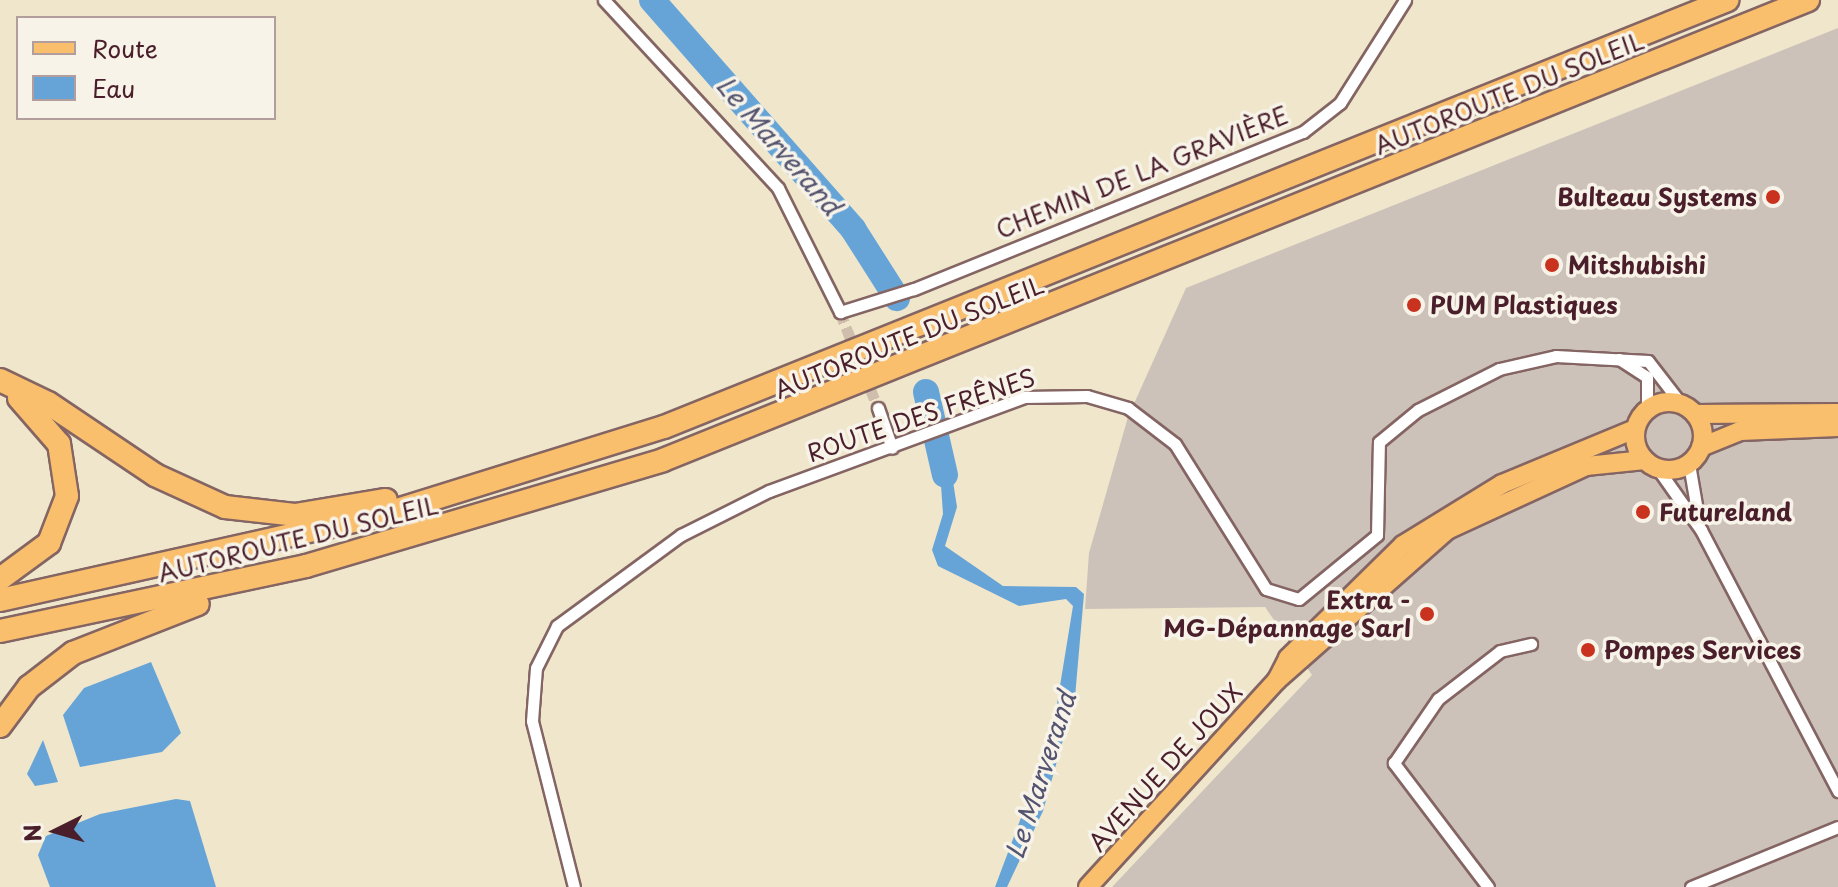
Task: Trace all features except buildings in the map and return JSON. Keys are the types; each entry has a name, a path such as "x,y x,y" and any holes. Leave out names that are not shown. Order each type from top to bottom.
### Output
{"highway":[{"name":"AUTOROUTE DU SOLEIL","path":"0,600 249,550 508,478 766,389 1727,0"},
{"name":"AUTOROUTE DU SOLEIL","path":"0,631 306,566 528,504 777,418 1808,0"},
{"path":"0,380 187,493 246,512 322,512 508,478"},
{"path":"0,389 45,421 63,455 68,486 49,543 0,579"},
{"path":"0,726 42,675 89,645 306,566"}],"main road":[{"path":"1838,413 1647,409 1635,429 1652,464 1689,464 1701,447 1740,431 1838,427"},
{"path":"1689,410 1701,447"},
{"name":"AVENUE DE JOUX","path":"1277,680 1288,658 1403,545 1502,484 1635,429"},
{"name":"AVENUE DE JOUX","path":"1088,887 1277,680 1447,530 1586,466 1652,464"}],"street":[{"name":"CHEMIN DE LA GRAVIÈRE","path":"604,0 778,188 840,312 914,289 1303,132 1340,103 1405,0"},
{"path":"1615,357 1648,379 1647,409"},
{"name":"ROUTE DES FRÊNES","path":"574,887 532,721 536,668 557,626 681,535 769,491 1046,393 1128,408 1185,454 1266,589 1299,599 1377,535 1377,450 1394,423 1516,362 1615,357 1648,361 1689,410"},
{"path":"878,408 892,448"},
{"path":"1652,464 1701,530 1838,791"},
{"path":"1689,464 1701,530"},
{"path":"1488,887 1394,763 1438,699 1500,651 1531,644"},
{"path":"1691,887 1838,827"}],"shaded area":[{"path":"1838,28 1838,887 1112,887 1312,675 1265,607 1085,609 1089,553 1128,417 1186,288"}],"water":[{"path":"931,398 940,401 943,410 940,419 931,422 922,419 919,410 922,401"},
{"path":"938,442 949,456 957,507 945,546 1003,586 1076,587 1084,594 1075,697 1043,811 1007,887 995,887 1052,735 1073,606 1066,599 1019,606 938,566 932,550 943,514"},
{"path":"151,662 181,733 162,752 80,767 63,715 84,688"},
{"path":"43,740 58,782 35,786 27,774"},
{"path":"176,799 190,801 216,887 50,887 38,855 46,836 100,814"}],"waterway":[{"name":"Le Marverand","path":"652,0 853,229 897,298"},
{"name":"Le Marverand","path":"926,392 945,475"}],"tunnel":[{"path":"840,312 878,408"}],"place":[{"name":"Bulteau Systems","path":"1773,197"},
{"name":"Mitshubishi","path":"1552,265"},
{"name":"PUM Plastiques","path":"1414,305"},
{"name":"Futureland","path":"1643,512"},
{"name":"Extra - MG-Dépannage Sarl","path":"1427,614"},
{"name":"Pompes Services","path":"1588,650"}]}
